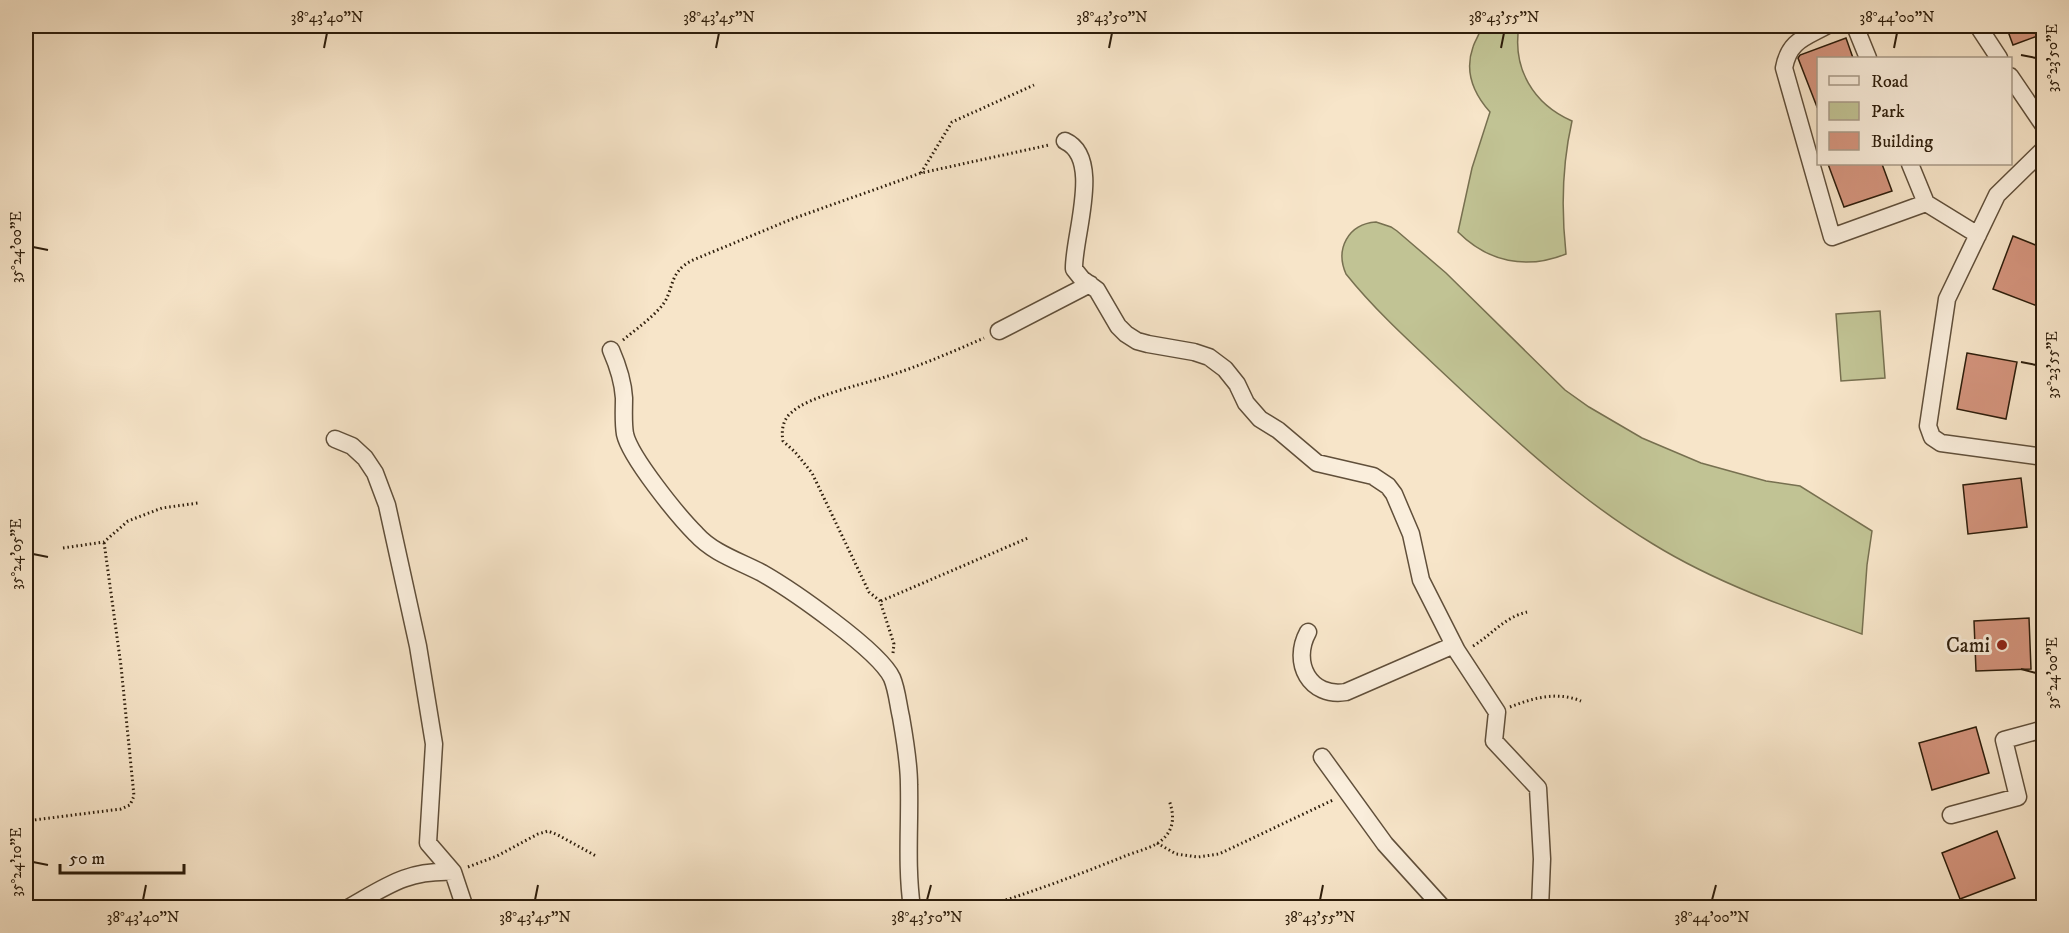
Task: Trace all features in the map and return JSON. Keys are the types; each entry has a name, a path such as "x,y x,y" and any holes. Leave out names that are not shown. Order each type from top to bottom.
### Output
{"street":[{"path":"1826,26 1796,42 1784,68 1812,142 1832,237 1926,203"},
{"path":"1855,26 1868,57"},
{"path":"1978,26 1998,57"},
{"path":"2012,79 2043,126"},
{"path":"1065,141 1080,153 1084,182 1074,269 1082,279 1097,290 1118,326 1137,341 1209,357 1225,369 1237,384 1246,403 1260,419 1278,430 1317,463 1373,476 1388,486 1394,494 1411,534 1421,580 1455,648 1497,712 1494,741 1538,788 1542,859 1540,908"},
{"path":"2043,149 1997,195 1947,299 1929,426 1932,437 1941,443 2043,457"},
{"path":"1910,165 1926,203 1978,235"},
{"path":"999,331 1090,284"},
{"path":"611,350 623,385 624,426 629,445 638,461 689,527 715,549 767,576 802,598 885,666 896,690 906,749 909,783 908,863 912,908"},
{"path":"335,439 352,447 365,458 375,473 387,505 418,646 434,744 428,843 453,872 465,908"},
{"path":"1308,632 1302,642 1300,653 1305,674 1320,688 1337,694 1455,648"},
{"path":"1951,815 2018,797 2004,740 2043,729"},
{"path":"1322,757 1385,844 1443,908"},
{"path":"348,908 409,875 431,871 453,872"}],"path":[{"path":"921,173 952,122 1034,86"},
{"path":"611,350 660,309 666,300 673,278 684,264 792,219 921,173 1065,141"},
{"path":"885,666 891,659 894,644 880,601 869,592 812,473 783,441 784,423 787,416 799,406 941,357 999,331"},
{"path":"63,548 104,542 128,521 162,508 198,503"},
{"path":"880,601 1028,538"},
{"path":"26,821 121,809 130,805 134,796 121,666 104,542"},
{"path":"1455,648 1475,645 1504,621 1527,612"},
{"path":"1497,712 1527,700 1559,695 1581,701"},
{"path":"1157,843 1176,854 1198,857 1219,854 1348,793"},
{"path":"980,908 1086,872 1157,843 1169,832 1172,824 1173,815 1169,800"},
{"path":"453,872 497,856 548,831 554,832 596,856"}],"green space":[{"path":"1481,26 1519,26 1519,56 1528,83 1546,105 1572,121 1563,187 1566,254 1536,262 1508,260 1482,250 1458,232 1472,168 1490,112 1479,98 1470,74 1470,56"},
{"path":"1376,222 1397,231 1446,273 1565,390 1589,407 1642,438 1701,463 1766,481 1800,486 1872,531 1862,634 1755,595 1678,558 1600,509 1550,469 1413,344 1371,303 1346,274 1342,256 1346,239 1358,227"},
{"path":"1880,311 1885,378 1841,381 1836,314"}],"building":[{"path":"2006,26 2043,26 2043,34 2013,45"},
{"path":"1846,38 1853,57 1817,57 1817,107 1798,58 1800,55"},
{"path":"1828,165 1882,165 1892,191 1844,207"},
{"path":"2013,236 2043,248 2043,297 2040,307 1993,289"},
{"path":"1967,353 2017,362 2006,419 1957,409"},
{"path":"2021,478 2027,527 1968,534 1963,485"},
{"name":"Cami","path":"2029,618 2031,669 1976,671 1974,621"},
{"path":"1976,727 1989,773 1932,790 1919,743"},
{"path":"1997,831 2015,878 1960,899 1942,853"}],"place":[{"name":"Cami","path":"2002,645"}]}
